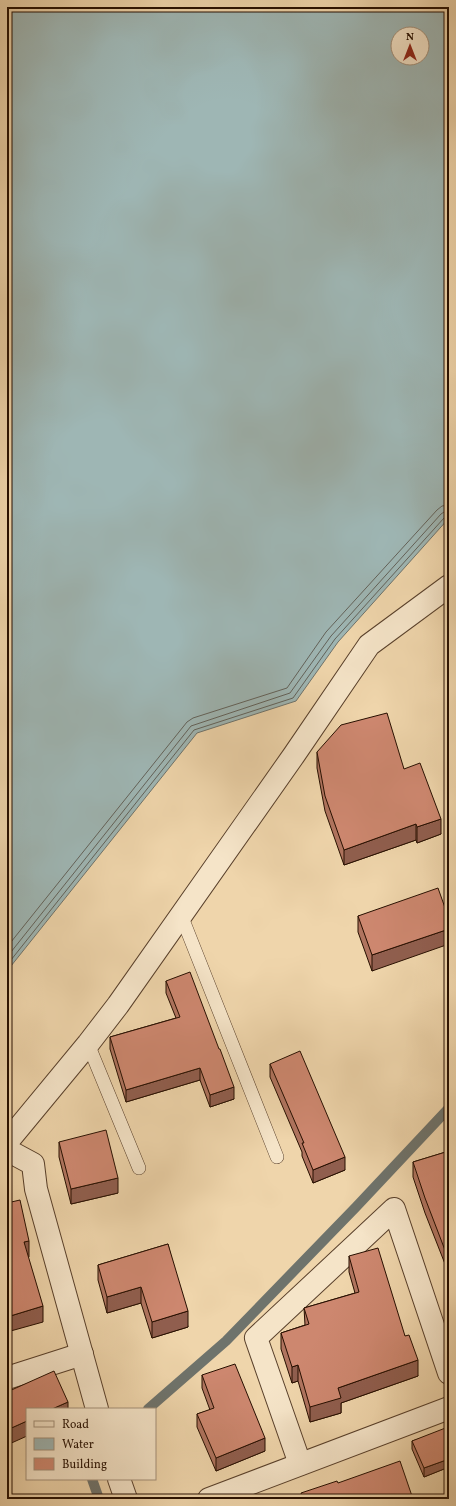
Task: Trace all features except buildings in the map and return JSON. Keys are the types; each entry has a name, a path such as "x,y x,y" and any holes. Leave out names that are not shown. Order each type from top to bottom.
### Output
{"street":[{"path":"7,1142 88,1044 118,1005 294,755 369,645 449,586"},
{"path":"7,1150 33,1164 36,1189 97,1408"},
{"path":"300,1464 256,1338 394,1209 449,1374"},
{"path":"7,1378 82,1354"},
{"path":"209,1499 449,1408"},
{"path":"119,1480 126,1499"}],"lane":[{"path":"181,915 277,1157"},
{"path":"88,1044 139,1168"}],"water":[{"path":"7,7 449,7 449,518 338,642 296,701 197,733 7,971"}],"waterway":[{"path":"149,1408 226,1341 356,1207 449,1108"},
{"path":"92,1480 99,1499"}]}
